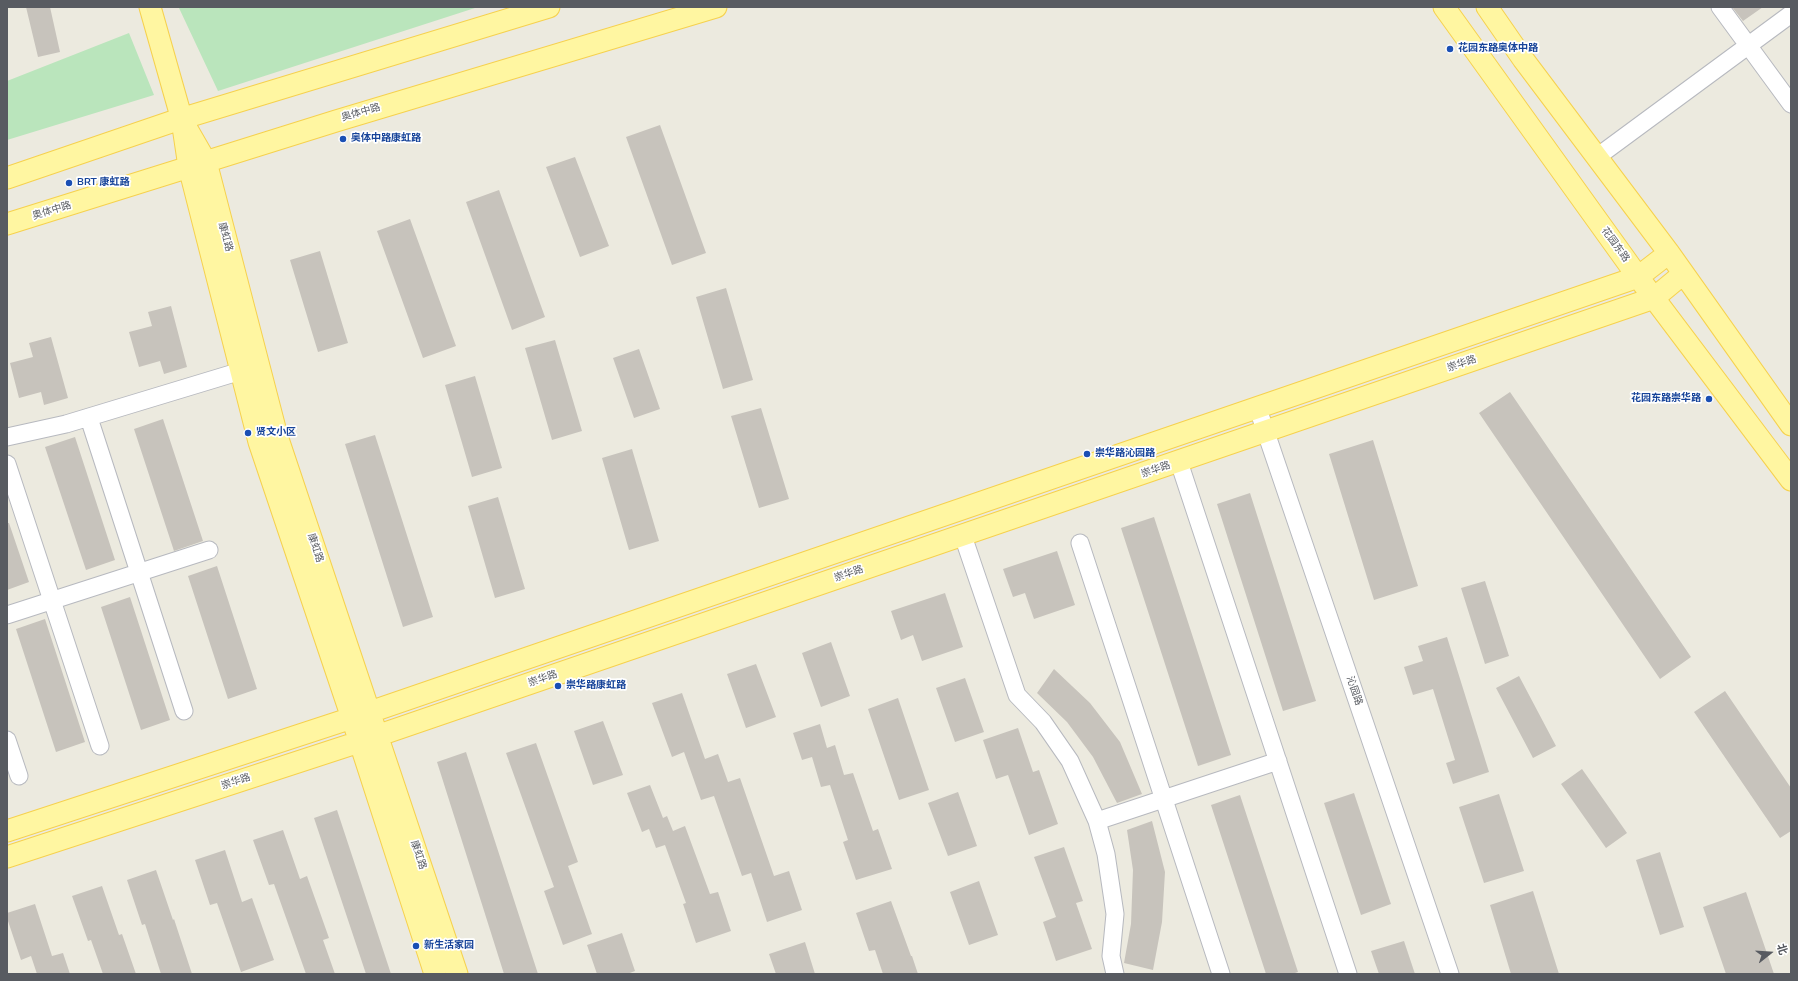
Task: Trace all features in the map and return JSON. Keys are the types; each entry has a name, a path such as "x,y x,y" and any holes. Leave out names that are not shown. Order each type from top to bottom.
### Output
{"main road":[{"name":"康虹路","path":"150,7 182,120 197,164 360,715"},
{"path":"7,178 174,121 182,120 550,7"},
{"name":"奥体中路","path":"7,224 336,121 716,7"},
{"name":"花园东路","path":"1444,7 1638,277 1791,480"},
{"path":"1487,7 1523,59 1669,253 1791,425"},
{"name":"康虹路","path":"197,164 241,371 259,442 457,974"},
{"path":"7,831 360,715 1638,277 1669,253"},
{"name":"崇华路","path":"7,857 368,738 1179,462 1654,298 1683,274"},
{"name":"康虹路","path":"368,738 435,974"}],"street":[{"path":"1720,7 1791,104"},
{"path":"1597,157 1791,14"},
{"path":"7,437 88,418 241,371"},
{"name":"沁园路","path":"1258,408 1450,974"},
{"path":"88,418 184,711"},
{"path":"1179,462 1348,974"},
{"path":"7,464 100,746"},
{"path":"962,536 1017,695 1043,722 1070,761 1097,821 1106,854 1115,914 1111,956 1115,974"},
{"path":"1080,543 1221,974"},
{"path":"7,615 209,550"},
{"path":"7,740 19,776"},
{"path":"1097,821 1278,761"}],"green space":[{"path":"478,7 218,91 179,8"},
{"path":"129,33 154,95 7,140 7,81"}],"building":[{"path":"26,7 50,7 60,52 38,57"},
{"path":"1732,7 1763,7 1743,21"},
{"path":"660,125 706,253 672,265 626,137"},
{"path":"575,157 609,246 580,257 546,167"},
{"path":"499,190 545,317 512,330 466,202"},
{"path":"410,219 456,346 423,358 377,231"},
{"path":"320,251 348,343 318,352 290,260"},
{"path":"726,288 753,380 723,389 696,297"},
{"path":"171,306 187,367 164,374 160,361 139,367 129,332 152,326 148,312"},
{"path":"51,337 68,398 44,405 41,392 19,398 10,363 33,357 29,343"},
{"path":"555,340 582,431 552,440 525,348"},
{"path":"639,349 660,409 634,418 613,358"},
{"path":"475,376 502,468 472,477 445,385"},
{"path":"1510,392 1691,657 1660,679 1479,413"},
{"path":"761,408 789,499 759,508 731,416"},
{"path":"163,419 203,541 174,551 134,429"},
{"path":"375,435 433,617 403,627 345,444"},
{"path":"75,437 115,560 86,570 45,447"},
{"path":"1373,440 1418,586 1374,600 1329,454"},
{"path":"632,449 659,541 629,550 602,458"},
{"path":"1250,493 1316,701 1283,711 1217,504"},
{"path":"498,497 525,589 495,598 468,506"},
{"path":"1154,517 1231,755 1198,766 1121,528"},
{"path":"7,523 9,523 29,582 7,590"},
{"path":"1057,551 1075,605 1034,619 1025,593 1013,597 1003,569"},
{"path":"217,566 257,689 228,699 188,576"},
{"path":"1485,581 1509,656 1485,664 1461,588"},
{"path":"945,593 963,647 922,661 913,635 901,640 891,611"},
{"path":"130,597 170,720 141,730 101,607"},
{"path":"45,619 85,742 56,752 16,629"},
{"path":"1447,637 1489,772 1453,784 1446,763 1455,760 1433,689 1413,695 1404,667 1423,661 1418,646"},
{"path":"831,642 850,696 821,707 802,653"},
{"path":"756,664 776,717 746,728 727,674"},
{"path":"1054,669 1090,703 1120,742 1142,794 1117,803 1093,757 1067,722 1037,693"},
{"path":"1519,676 1556,746 1533,758 1496,688"},
{"path":"965,678 984,732 955,742 936,688"},
{"path":"1725,691 1791,788 1791,831 1780,838 1694,712"},
{"path":"682,693 705,759 718,754 728,782 740,778 774,876 789,871 802,910 767,922 751,873 742,876 714,796 701,800 684,752 672,757 652,703"},
{"path":"898,698 929,790 899,800 868,709"},
{"path":"603,721 623,775 593,785 574,731"},
{"path":"820,724 827,748 835,745 844,775 853,773 873,831 878,829 892,869 856,880 843,842 848,840 830,785 821,787 812,757 802,760 793,733"},
{"path":"1018,728 1033,772 1039,770 1058,824 1029,835 1008,775 996,779 983,740"},
{"path":"536,743 578,862 568,866 592,934 563,945 544,891 554,887 506,753"},
{"path":"466,752 538,974 504,974 437,762"},
{"path":"1582,769 1627,833 1606,848 1561,784"},
{"path":"650,785 663,818 667,816 673,831 685,826 710,894 718,892 731,931 696,943 683,904 686,903 665,845 656,848 649,829 642,832 627,793"},
{"path":"958,792 977,846 948,856 928,803"},
{"path":"1354,793 1391,904 1361,915 1324,803"},
{"path":"1499,794 1524,871 1484,883 1459,807"},
{"path":"1240,795 1298,972 1292,974 1266,974 1211,805"},
{"path":"337,810 391,974 366,974 314,818"},
{"path":"1152,821 1165,872 1162,922 1153,970 1124,963 1131,924 1133,870 1127,830"},
{"path":"283,830 300,879 307,876 329,938 323,940 335,974 306,974 274,884 269,885 253,840"},
{"path":"1064,847 1083,901 1076,903 1092,949 1056,961 1043,922 1056,917 1034,857"},
{"path":"225,850 242,902 252,898 274,960 241,972 217,903 210,905 195,860"},
{"path":"1660,852 1684,927 1660,935 1636,860"},
{"path":"156,870 192,974 161,974 145,924 142,925 127,880"},
{"path":"979,881 998,935 969,945 950,892"},
{"path":"102,886 119,935 122,934 136,974 103,974 91,940 88,941 72,896"},
{"path":"1533,891 1559,974 1511,974 1490,905"},
{"path":"1746,892 1774,974 1726,974 1703,907"},
{"path":"891,901 918,974 883,974 875,950 869,951 856,913"},
{"path":"35,904 52,956 63,953 70,974 37,974 31,956 21,960 7,918 7,913"},
{"path":"622,933 635,971 627,974 597,974 587,945"},
{"path":"1404,941 1415,974 1379,974 1371,951"},
{"path":"805,942 815,974 776,974 769,954"}],"place":[{"name":"花园东路奥体中路","path":"1450,49"},
{"name":"奥体中路康虹路","path":"343,139"},
{"name":"BRT 康虹路","path":"69,183"},
{"name":"花园东路崇华路","path":"1709,399"},
{"name":"贤文小区","path":"248,433"},
{"name":"崇华路沁园路","path":"1087,454"},
{"name":"崇华路康虹路","path":"558,686"},
{"name":"新生活家园","path":"416,946"}]}
